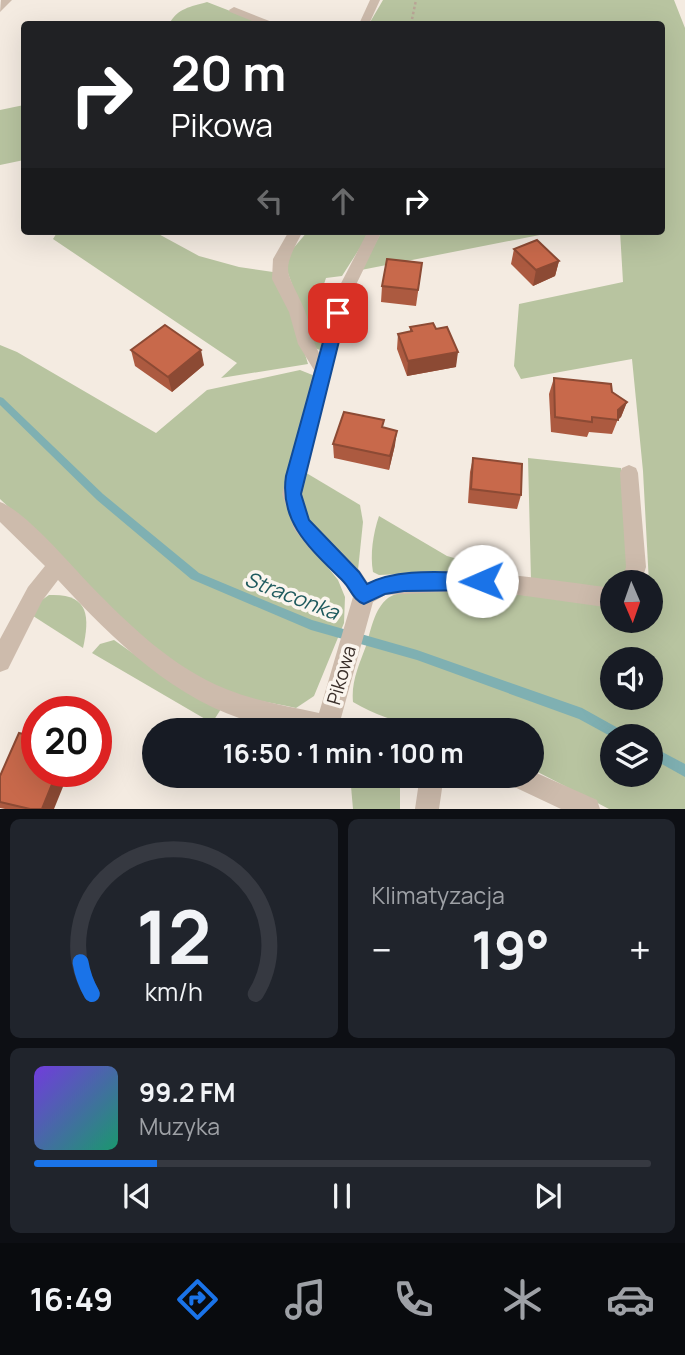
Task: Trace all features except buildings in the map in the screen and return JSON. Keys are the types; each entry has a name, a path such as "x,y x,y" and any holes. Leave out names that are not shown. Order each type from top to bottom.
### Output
{"street":[{"path":"0,9 8,0"},
{"path":"365,21 375,0"},
{"path":"234,10 261,21"},
{"path":"294,235 281,258 280,279 297,312 306,344 314,359 324,369"},
{"path":"373,235 345,292 292,494 301,523 316,542 353,578 362,603 382,586 404,583 482,581 600,596"},
{"path":"629,473 635,570"},
{"path":"0,510 26,533 112,622 162,665 223,699 296,718"},
{"path":"0,661 35,594 58,565"},
{"name":"Pikowa","path":"334,718 335,695 362,603"},
{"path":"427,809 430,788"},
{"path":"542,788 588,809"}],"path":[{"path":"412,21 416,0"}],"green space":[{"path":"383,0 674,0 685,28 685,809 609,809 544,775 544,718 389,718 353,702 356,674 376,614 388,598 403,592 492,592 600,604 600,634 663,634 663,570 648,570 643,471 632,359 521,379 514,366 519,304 623,282 620,235 665,235 665,21 371,21"},
{"path":"207,2 256,21 171,21 180,11"},
{"path":"21,106 21,161 0,165 0,110"},
{"path":"56,235 160,235 199,256 239,267 273,272 293,314 308,364 221,378 237,363 53,239"},
{"path":"305,235 366,235 342,276 326,278 324,284 330,299 331,317 328,336 320,350 315,348 285,265 286,257"},
{"path":"380,235 540,235 361,270"},
{"path":"0,345 17,352 156,433 207,390 300,370 315,376 289,474 322,560 338,580 345,597 344,623 314,696 296,708 236,695 197,677 136,633 0,499"},
{"path":"528,458 621,468 629,570 600,570 600,589 531,581"},
{"path":"303,471 360,505 363,522 358,570 308,520 301,504"},
{"path":"379,516 447,556 500,571 480,577 423,573 379,575 373,572 372,558"},
{"path":"49,595 72,598 84,609 86,626 83,648 30,614 39,602"},
{"path":"114,640 161,673 221,709 215,718 203,718 92,653 100,644"},
{"path":"351,788 400,788 400,809 353,809"}],"waterway":[{"name":"Straconka","path":"0,400 100,497 195,576 311,625 417,655 582,714 600,724"},
{"name":"Straconka","path":"663,759 685,771"}],"route":[{"path":"338,313 295,476 292,494 301,523 335,563 353,578 364,596 382,586 404,583 482,581"}]}
